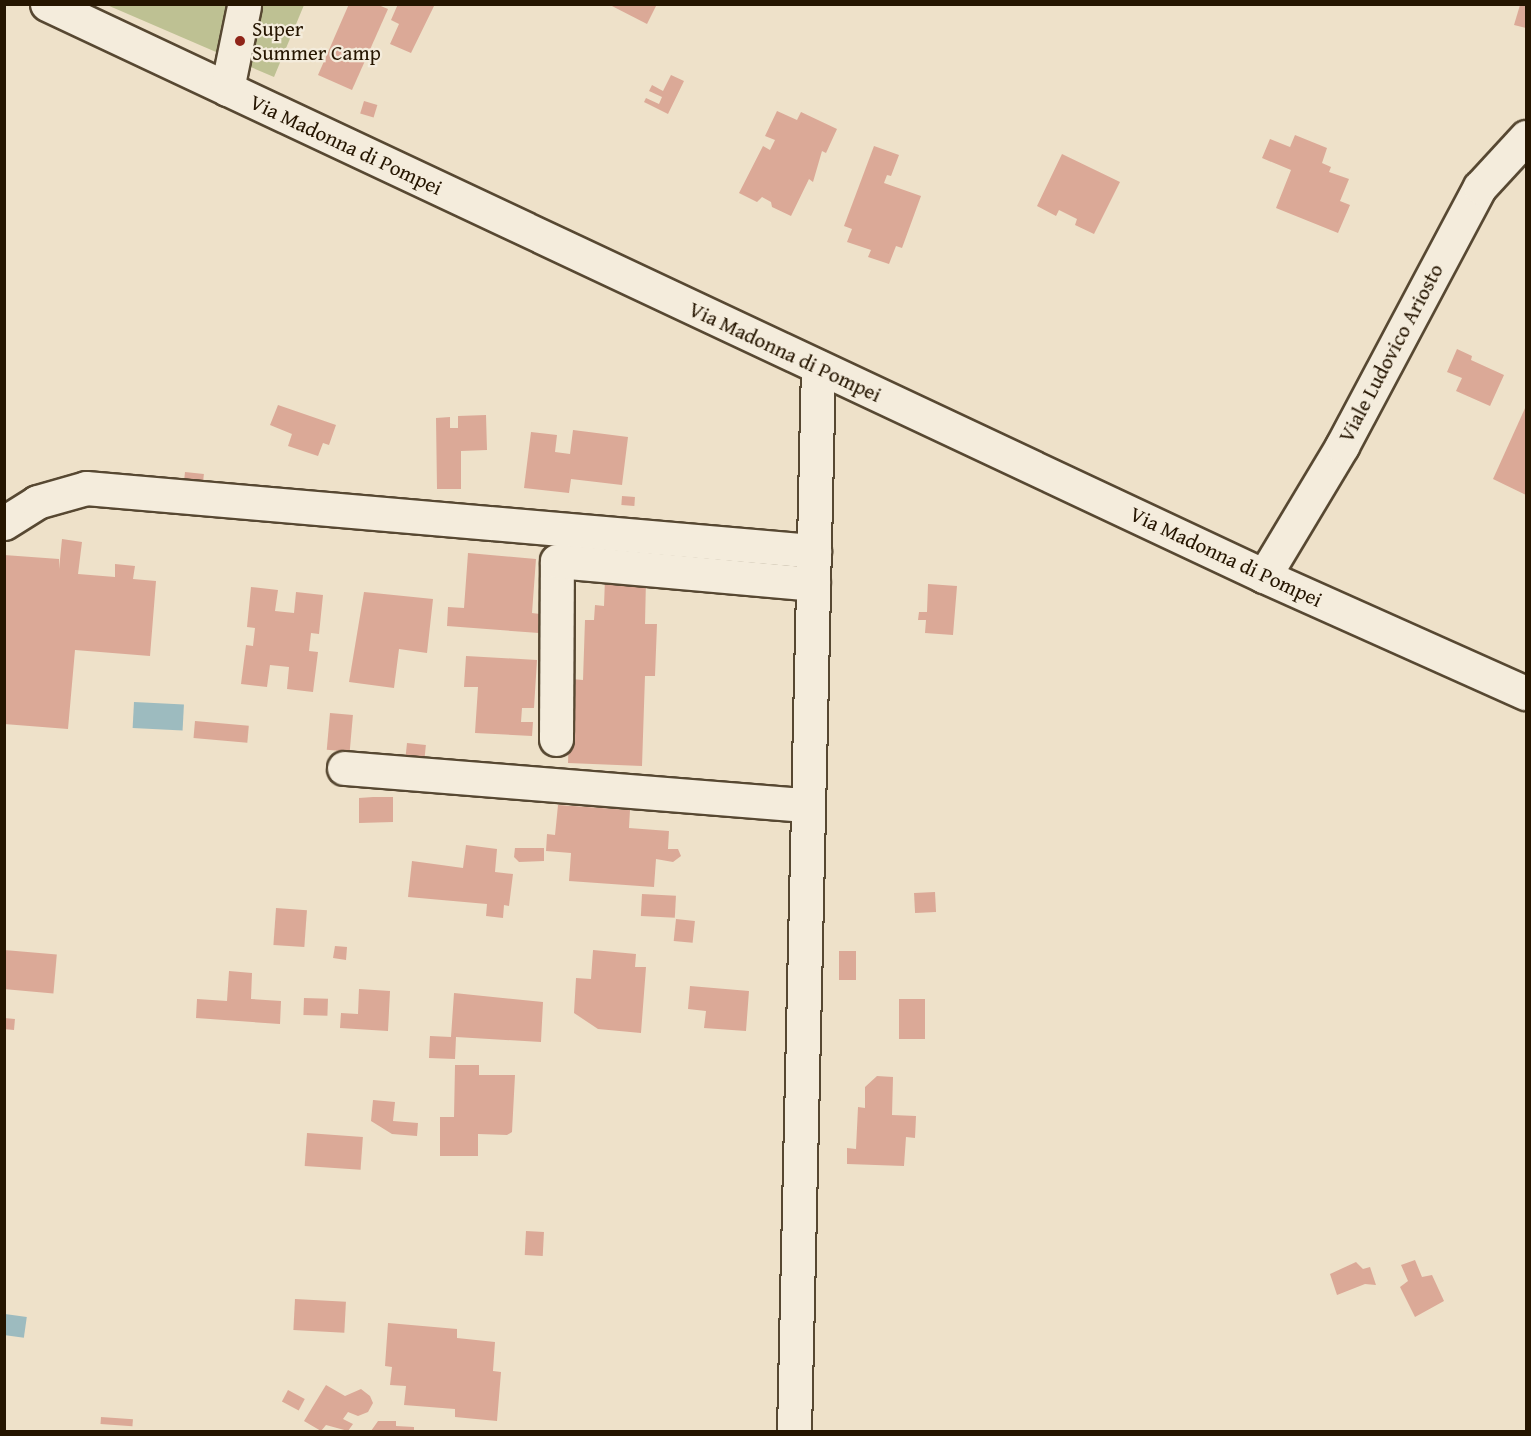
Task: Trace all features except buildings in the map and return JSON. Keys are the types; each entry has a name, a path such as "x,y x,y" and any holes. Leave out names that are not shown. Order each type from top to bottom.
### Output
{"street":[{"name":"Via Madonna di Pompei","path":"47,4 1264,576 1527,693"},
{"path":"227,89 244,6"},
{"name":"Viale Ludovico Ariosto","path":"1264,576 1342,446 1480,187 1527,136"},
{"path":"794,1431 818,367"},
{"path":"4,523 37,502 86,488 814,551"},
{"path":"556,740 557,561 813,584"},
{"path":"344,768 808,805"}],"green space":[{"name":"Super Summer Camp","path":"107,5 304,5 274,77"}],"water":[{"path":"134,702 184,705 183,731 133,728"},
{"path":"5,1314 27,1317 24,1338 4,1335"}],"place":[{"name":"Super Summer Camp","path":"240,41"}]}
